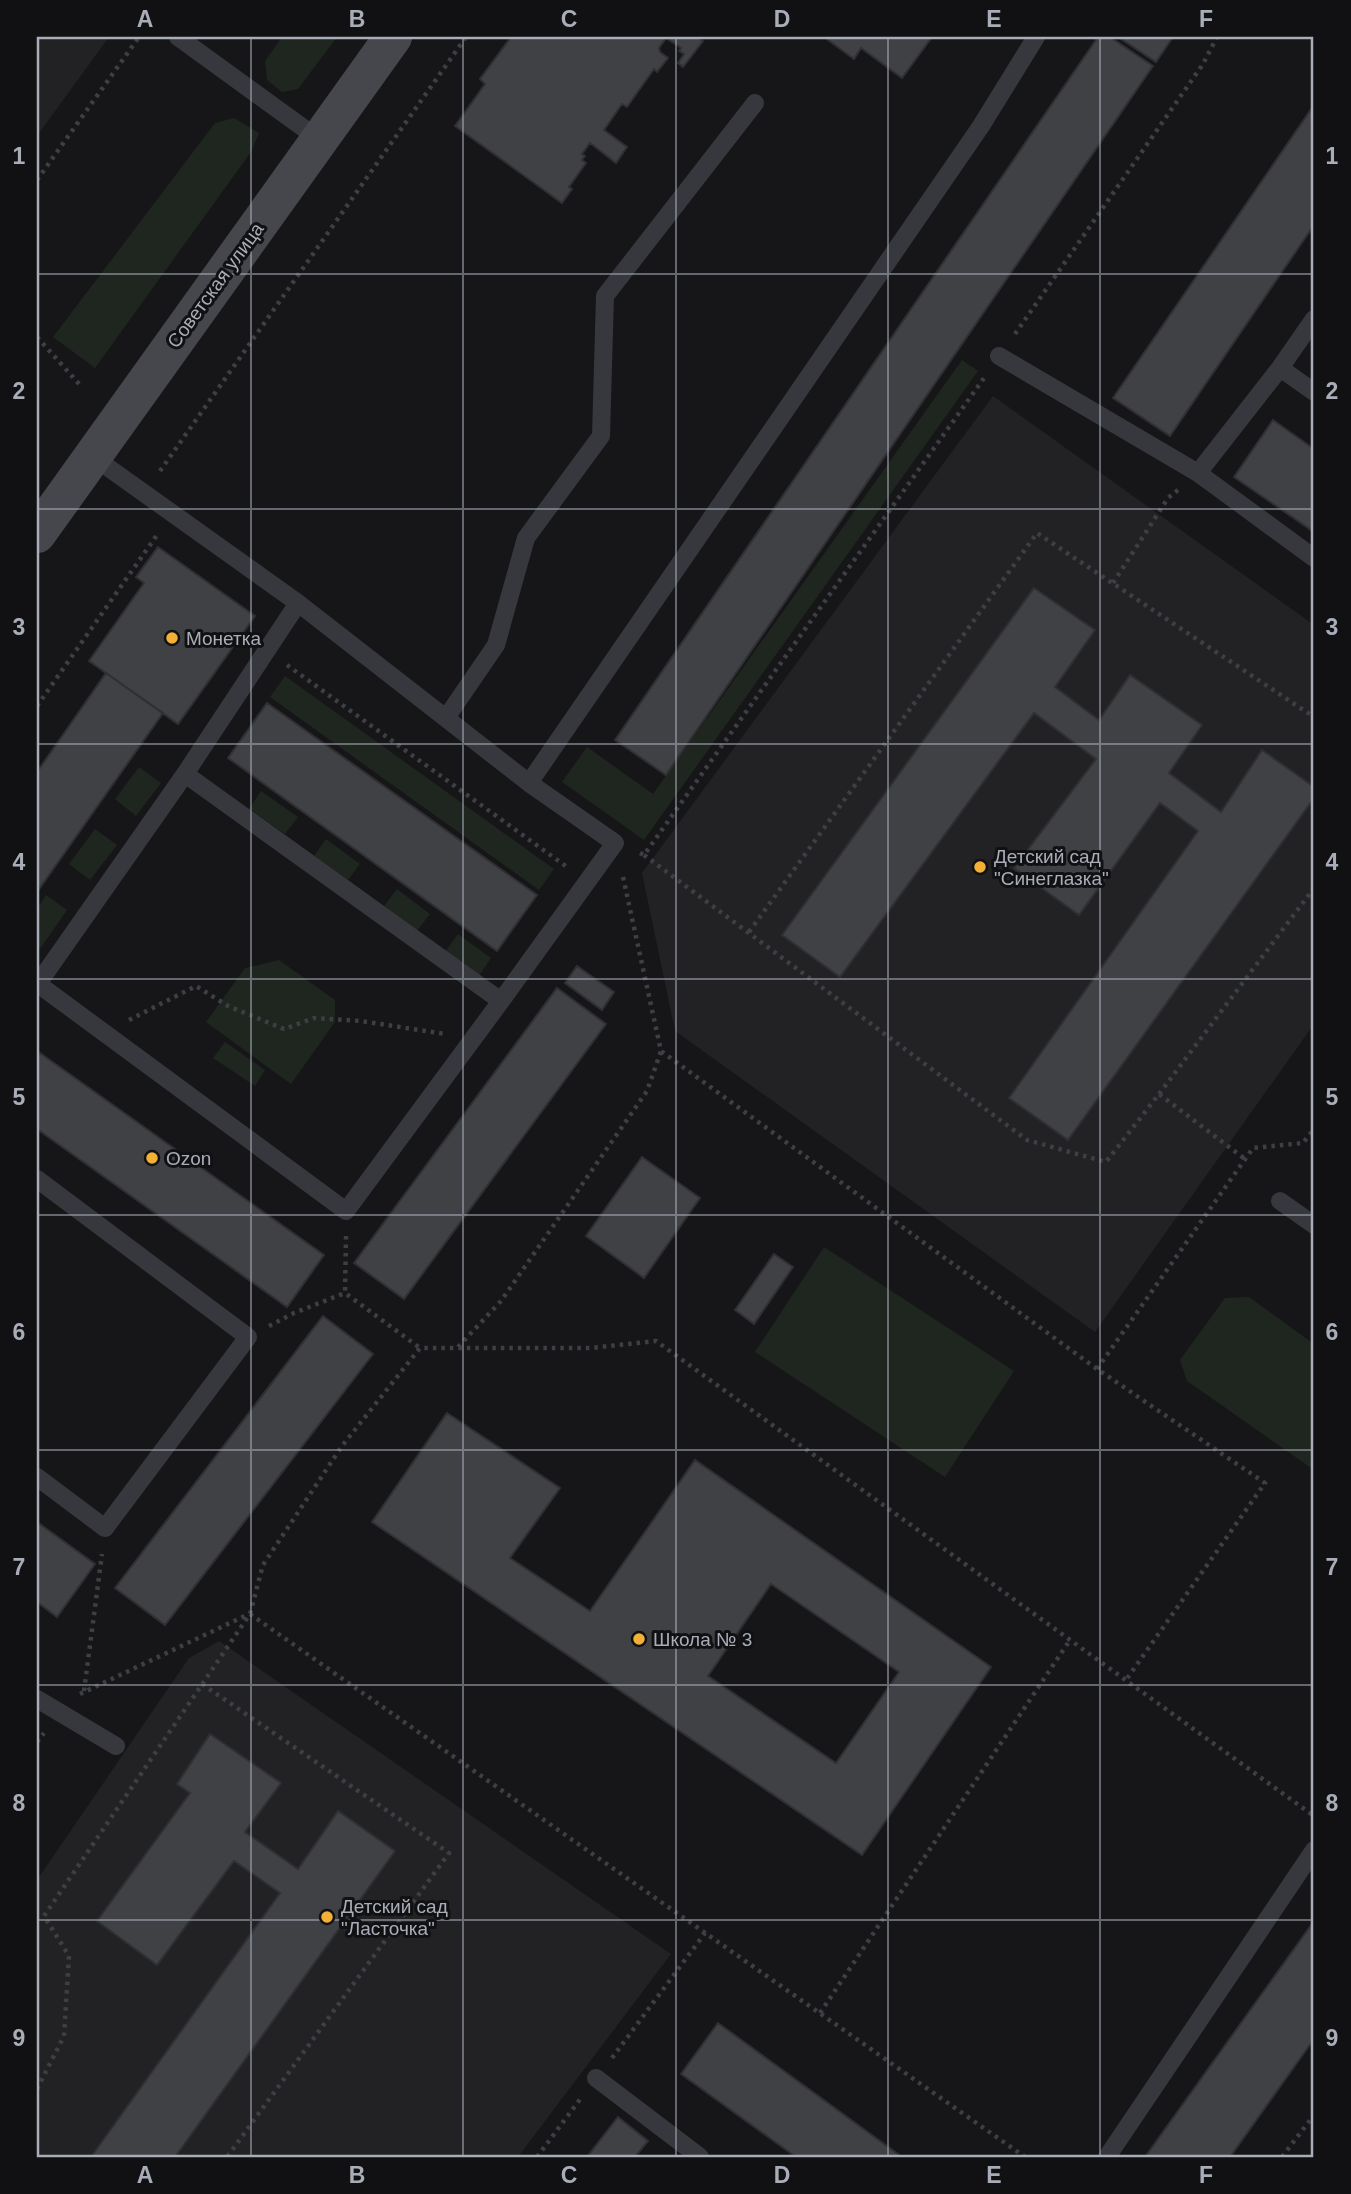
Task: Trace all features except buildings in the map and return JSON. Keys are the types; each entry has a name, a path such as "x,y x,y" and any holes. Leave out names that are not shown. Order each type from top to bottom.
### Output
{"main road":[{"name":"Советская улица","path":"37,534 393,37"}],"lane":[{"path":"178,37 320,140"},
{"path":"529,783 981,126 1035,37"},
{"path":"446,719 496,645 526,538 601,436 605,296 755,103"},
{"path":"1198,473 1280,369 1314,319"},
{"path":"999,356 1198,473 1314,558"},
{"path":"1280,369 1314,393"},
{"path":"92,456 298,603 529,783 615,844 346,1211 37,984 185,774 298,603"},
{"path":"185,774 501,1001"},
{"path":"37,1179 248,1337 105,1528 37,1477"},
{"path":"1280,1201 1314,1225"},
{"path":"37,1699 116,1746"},
{"path":"1107,2157 1314,1850"},
{"path":"596,2078 700,2157"}],"path":[{"path":"37,180 139,37"},
{"path":"37,706 160,531 151,485 466,37"},
{"path":"644,855 999,356 1203,64 1217,37"},
{"path":"37,337 80,385"},
{"path":"1113,583 1168,498 1198,473"},
{"path":"749,932 1037,533 1314,717"},
{"path":"267,650 587,882"},
{"path":"615,844 644,855 1027,1140 1106,1162 1314,888"},
{"path":"458,1348 501,1301 647,1091 661,1051 615,844"},
{"path":"103,1032 196,986 228,1006 284,1029 314,1018 361,1021 474,1038"},
{"path":"661,1051 1097,1369 1265,1483 1126,1680"},
{"path":"1159,1094 1245,1159"},
{"path":"1097,1369 1253,1148 1303,1143 1314,1129"},
{"path":"345,1293 346,1211"},
{"path":"248,1337 294,1313 345,1293"},
{"path":"345,1293 420,1348 591,1348 656,1341 1314,1816"},
{"path":"37,2089 64,2036 69,1956 44,1916 250,1614 263,1565 342,1446 420,1348"},
{"path":"84,1692 105,1528"},
{"path":"37,1742 68,1699 250,1614"},
{"path":"250,1614 1025,2157"},
{"path":"820,2013 1070,1640"},
{"path":"202,1684 449,1853 227,2157"},
{"path":"537,2157 705,1933"},
{"path":"1282,2157 1314,2115"}],"shaded area":[{"path":"37,37 109,37 37,136"},
{"path":"282,37 337,37 298,89 282,92 267,80 265,61"},
{"path":"234,118 259,133 251,152 95,368 53,337 215,123"},
{"path":"962,360 978,371 644,840 562,782 587,747 653,794"},
{"name":"Детский сад \"Синеглазка\"","path":"993,396 1314,625 1314,1024 1095,1332 675,1031 642,873"},
{"path":"285,676 554,869 539,890 270,697"},
{"path":"139,767 161,783 136,816 115,799"},
{"path":"261,791 298,817 285,834 249,809"},
{"path":"95,829 117,845 90,880 69,864"},
{"path":"326,839 360,864 348,880 314,856"},
{"path":"397,889 430,914 417,931 384,906"},
{"path":"46,895 67,910 40,949 37,947 37,909"},
{"path":"458,934 491,958 479,976 445,952"},
{"path":"279,960 335,1000 335,1022 291,1084 206,1022 245,968"},
{"path":"225,1042 265,1070 255,1086 213,1058"},
{"path":"824,1247 1014,1371 945,1477 755,1352"},
{"path":"1249,1297 1314,1344 1314,1470 1187,1381 1180,1360 1225,1298"},
{"name":"Детский сад \"Ласточка\"","path":"219,1641 671,1954 518,2157 37,2157 37,1880 189,1658"}],"place":[{"name":"Монетка","path":"172,638"},
{"name":"Детский сад \"Синеглазка\"","path":"980,867"},
{"name":"Ozon","path":"152,1158"},
{"name":"Школа № 3","path":"639,1639"},
{"name":"Детский сад \"Ласточка\"","path":"327,1917"}]}
